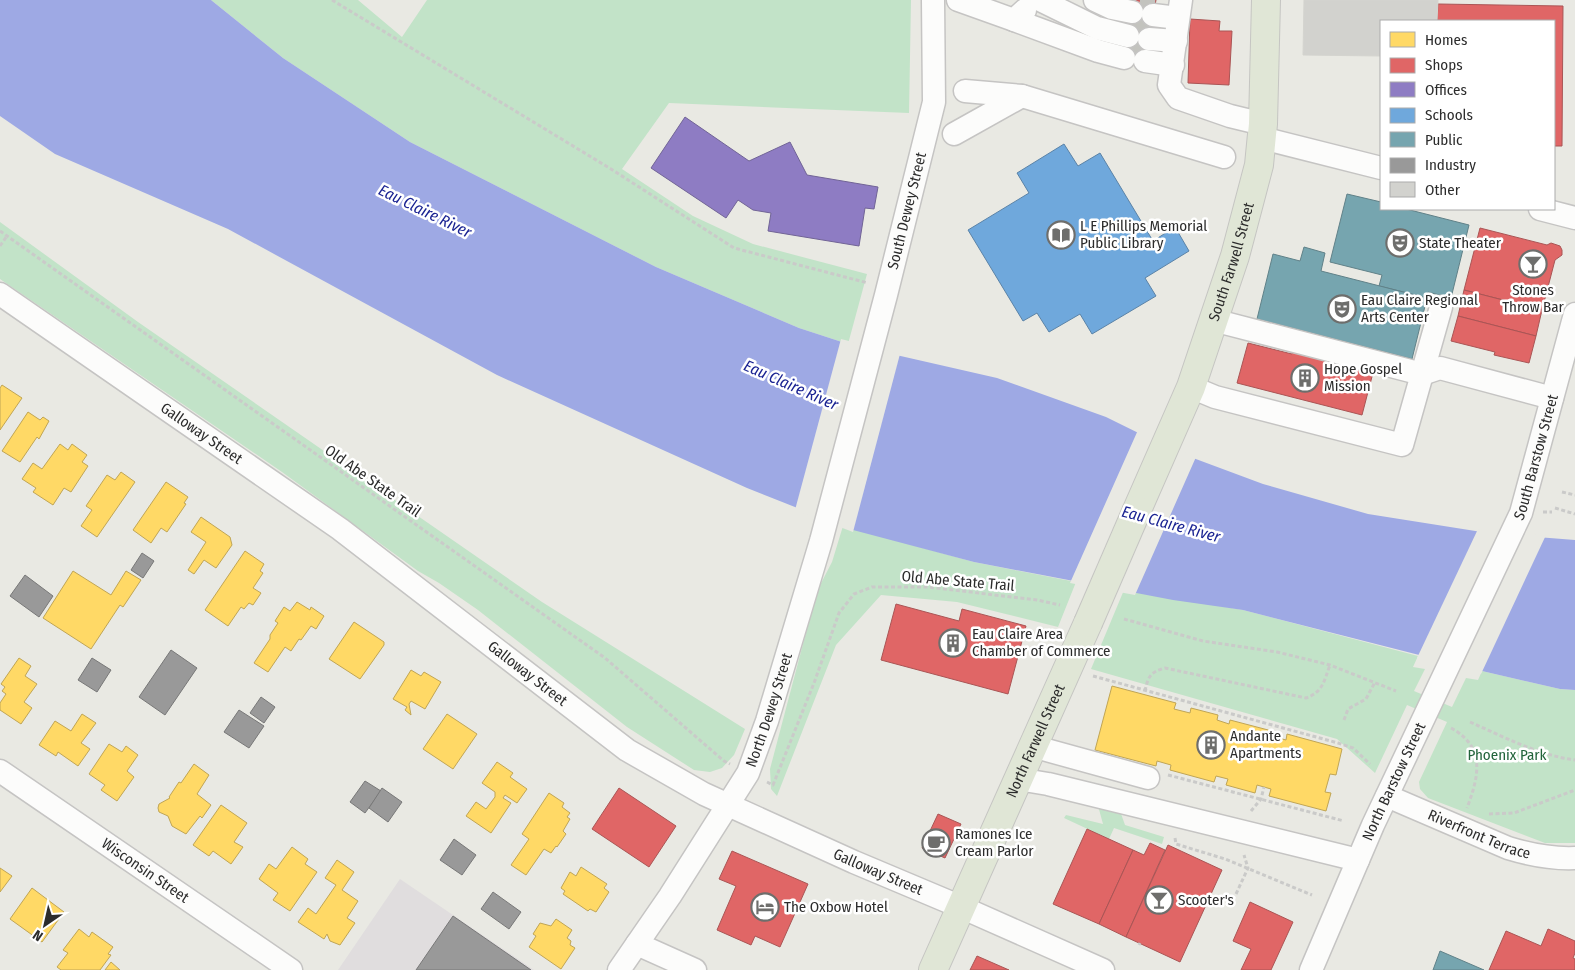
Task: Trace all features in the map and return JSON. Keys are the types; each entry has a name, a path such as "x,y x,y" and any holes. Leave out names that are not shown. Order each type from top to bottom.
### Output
{"main road":[{"name":"South Farwell Street","path":"1137,510 1191,387 1240,238 1259,165 1262,131 1266,0"},
{"name":"North Farwell Street","path":"933,970 1137,510"}],"street":[{"name":"South Dewey Street","path":"853,419 888,289 934,102 933,0"},
{"path":"958,0 1030,7 1097,28 1140,34 1177,31"},
{"path":"1069,0 1102,18 1140,34"},
{"path":"1096,0 1112,8 1140,34"},
{"path":"1030,7 1098,51 1140,34 1177,31"},
{"path":"1177,31 1169,85 1178,98 1230,116 1262,131 1380,168"},
{"path":"965,91 1022,96 1224,157"},
{"path":"954,134 1022,96"},
{"path":"1544,210 1575,218"},
{"name":"Galloway Street","path":"0,294 340,529 627,750 704,794 854,862 1104,970"},
{"path":"1191,387 1215,397 1402,445 1442,307"},
{"name":"South Barstow Street","path":"1481,594 1521,513 1575,314"},
{"path":"1213,320 1422,374 1440,368 1552,398"},
{"name":"North Dewey Street","path":"620,970 729,805 748,773 767,721 821,541 853,419"},
{"name":"North Barstow Street","path":"1311,970 1358,860 1481,594"},
{"path":"1032,746 1156,776"},
{"name":"Wisconsin Street","path":"0,772 291,970"},
{"path":"1018,779 1048,784 1358,860"},
{"name":"Riverfront Terrace","path":"1387,796 1508,848 1528,854 1555,858 1575,858"},
{"path":"638,944 695,970"}],"path":[{"path":"332,0 603,164 734,248 888,289"},
{"name":"Old Abe State Trail","path":"0,231 605,658 724,761"},
{"path":"0,246 7,236"},
{"path":"1562,492 1575,495"},
{"path":"1556,508 1575,514"},
{"path":"1543,512 1552,512"},
{"name":"Old Abe State Trail","path":"773,785 814,683 839,614 854,594 872,587 928,587 1037,600 1060,605"},
{"path":"1124,619 1203,641 1278,652 1330,666 1396,691"},
{"path":"1145,691 1147,681 1154,671 1165,668 1306,698 1316,695 1330,666"},
{"path":"1093,676 1338,743 1353,748 1370,764"},
{"path":"1344,720 1348,709 1366,699 1375,682"},
{"path":"1470,722 1536,751 1575,760"},
{"path":"1452,728 1463,734 1471,744 1478,769 1472,796 1460,826"},
{"path":"1156,776 1344,822"},
{"path":"1489,814 1514,813 1575,790"},
{"path":"1169,813 1176,844 1225,858 1312,895"}],"shaded area":[{"path":"400,879 534,970 338,970"}],"green space":[{"path":"211,0 358,0 402,37 427,0 911,0 909,113 669,103 622,169 693,216 753,244 867,274 848,344 799,328 656,267 410,142 283,58"},
{"path":"0,222 138,322 542,602 745,729 734,755 722,768 710,772 694,770 627,727 478,610 418,571 282,472 0,279"},
{"path":"843,526 974,562 1076,582 1058,627 957,602 881,595 836,645 777,796 771,789 770,769 817,591 832,562"},
{"name":"Phoenix Park","path":"1124,590 1243,610 1418,656 1413,667 1425,669 1414,691 1452,707 1466,678 1478,680 1482,671 1560,689 1575,690 1575,843 1545,843 1428,798 1420,789 1419,782 1447,722 1407,705 1375,773 1337,739 1091,669"},
{"path":"1097,802 1119,808 1125,825 1164,837 1162,844 1114,828 1109,839 1064,818 1066,815 1103,824"}],"water":[{"name":"Eau Claire River","path":"0,0 211,0 283,58 410,142 656,267 799,328 848,344 997,378 1106,417 1177,452 1263,484 1368,514 1488,533 1575,540 1575,690 1560,689 1482,671 1243,610 1173,600 974,562 853,530 747,488 497,375 228,229 55,154 0,116"}],"pier":[{"path":"841,339 900,354 853,532 795,510"},
{"path":"1138,430 1196,457 1135,595 1070,583"},
{"path":"1478,529 1546,535 1481,674 1417,658"}],"building: Homes":[{"path":"2,385 22,398 0,430 0,388"},
{"path":"28,412 40,420 43,417 49,421 39,439 37,437 20,462 2,451"},
{"path":"60,444 68,450 72,444 87,455 82,462 88,466 71,492 64,488 53,505 33,492 36,488 22,479 33,463 42,469"},
{"path":"121,472 135,482 97,537 81,526 92,510 86,506 107,475 115,480"},
{"path":"166,482 188,497 184,503 186,504 167,532 161,528 151,543 133,530"},
{"path":"201,517 230,537 232,545 216,568 204,560 194,574 188,570 206,542 191,532"},
{"path":"245,551 264,564 260,571 263,573 253,588 261,593 253,605 249,603 244,609 241,607 228,626 205,610"},
{"path":"73,571 111,595 126,571 141,580 123,607 120,605 91,649 43,618"},
{"path":"297,602 310,610 311,607 324,616 316,629 311,626 291,651 285,647 268,672 254,663 270,639 270,635 278,623 275,621 284,607 290,611"},
{"path":"354,622 384,642 384,645 360,679 329,659"},
{"path":"19,658 31,666 25,676 37,684 24,702 32,708 21,724 0,710 0,703 6,694 2,691 5,687 1,684"},
{"path":"411,670 421,676 424,672 441,682 425,709 411,701 409,704 411,715 405,710 407,707 393,699"},
{"name":"Andante Apartments","path":"1112,686 1176,703 1174,709 1190,713 1191,708 1218,715 1217,720 1229,724 1230,720 1272,731 1271,736 1286,740 1287,734 1342,749 1336,775 1330,774 1325,792 1331,793 1326,811 1269,796 1271,789 1257,785 1255,793 1226,785 1228,779 1216,776 1214,782 1170,770 1171,765 1157,761 1156,766 1095,750"},
{"path":"82,714 96,723 81,743 90,749 78,766 58,752 56,756 39,745 55,721 71,731"},
{"path":"447,714 477,734 453,769 423,749"},
{"path":"109,744 122,752 126,746 138,755 127,771 134,777 117,801 101,790 105,785 89,774"},
{"path":"497,762 513,773 510,777 527,789 517,803 505,795 503,798 511,803 491,833 466,816 476,802 486,809 495,797 495,792 482,783"},
{"path":"194,764 209,775 197,794 211,805 202,818 200,816 186,834 172,826 168,816 159,812 158,808 159,804 170,798 179,782 181,783"},
{"path":"549,793 564,803 562,807 570,813 567,817 570,819 563,831 566,834 551,853 544,849 526,875 511,865 529,839 522,834"},
{"path":"221,805 247,823 234,842 243,847 231,864 213,851 209,856 193,845"},
{"path":"292,847 308,859 305,864 317,872 290,911 273,900 278,893 259,879 269,864 276,869"},
{"path":"337,860 354,872 342,890 358,901 347,918 355,923 340,945 330,941 327,934 324,939 298,922 308,908 316,914 336,885 325,878"},
{"path":"581,867 607,884 604,888 609,892 596,912 590,909 588,911 563,894 565,891 561,888 570,872 576,876"},
{"path":"0,868 12,876 0,892"},
{"path":"32,888 64,912 42,942 10,919"},
{"path":"556,919 572,930 567,938 571,941 570,945 575,948 561,969 529,947 536,936 533,934 540,923 551,926"},
{"path":"79,929 89,937 92,932 113,947 108,954 111,955 100,970 61,970 57,967 68,953 63,950"},
{"path":"111,962 120,970 105,970"}],"building: Shops":[{"path":"1134,0 1156,0 1144,65 1123,62"},
{"path":"1438,4 1563,6 1562,146 1555,146 1555,20 1437,20"},
{"path":"1190,19 1220,21 1219,31 1232,31 1229,85 1188,83"},
{"path":"1480,228 1547,245 1551,243 1560,246 1562,255 1555,260 1542,310 1464,290"},
{"path":"1464,290 1542,310 1536,336 1458,316"},
{"path":"1458,316 1536,336 1529,363 1494,355 1495,352 1451,341"},
{"name":"Hope Gospel Mission","path":"1248,343 1292,354 1293,349 1374,369 1362,415 1237,383"},
{"name":"Eau Claire Area Chamber of Commerce","path":"896,604 959,621 962,609 1026,626 1008,694 881,660"},
{"path":"619,788 676,826 649,867 592,829"},
{"path":"938,814 961,824 945,858 922,848"},
{"path":"1087,829 1133,850 1099,924 1053,904"},
{"path":"1150,843 1165,850 1126,937 1099,924 1133,850 1144,855"},
{"path":"1168,845 1222,870 1180,962 1126,937"},
{"path":"732,851 808,884 780,947 755,936 751,945 717,930 736,886 719,879"},
{"path":"1250,902 1293,922 1271,970 1241,970 1251,949 1233,941"},
{"path":"1548,929 1575,941 1573,958 1575,959 1575,970 1489,970 1506,931 1541,946"},
{"path":"977,956 1009,970 970,970"}],"building: Offices":[{"path":"685,117 749,161 790,142 807,175 878,187 874,209 865,208 859,246 768,231 771,213 753,210 738,200 726,218 651,168"}],"building: Schools":[{"name":"L E Phillips Memorial Public Library","path":"1064,144 1078,166 1100,153 1153,241 1175,227 1189,251 1145,278 1156,296 1092,334 1080,314 1049,332 1037,313 1023,321 968,230 1029,193 1017,173"}],"building: Public":[{"name":"State Theater","path":"1347,194 1380,202 1380,210 1410,210 1469,225 1451,298 1428,292 1427,298 1379,286 1382,275 1330,262"},
{"name":"Eau Claire Regional Arts Center","path":"1304,247 1325,253 1321,271 1427,298 1412,359 1257,319 1273,254 1300,261"},
{"path":"1440,951 1484,970 1433,970"}],"building: Industry":[{"path":"142,553 154,561 143,578 131,570"},
{"path":"25,575 53,596 39,617 10,596"},
{"path":"171,650 197,668 165,715 139,697"},
{"path":"92,658 111,670 97,692 78,680"},
{"path":"261,697 275,707 264,723 250,713"},
{"path":"239,710 264,726 249,748 224,732"},
{"path":"365,781 381,791 365,813 350,802"},
{"path":"382,788 402,802 388,822 369,808"},
{"path":"454,839 476,855 462,875 440,860"},
{"path":"493,892 521,912 509,929 481,909"},
{"path":"453,916 531,970 416,970"}],"building: Other":[{"path":"1304,0 1438,0 1437,20 1380,20 1380,56 1303,55"}],"tunnel":[{"path":"1140,0 1155,2"},
{"path":"1130,23 1151,26"},
{"path":"1126,47 1147,51"}],"place":[{"name":"L E Phillips Memorial Public Library","path":"1061,235"},
{"name":"State Theater","path":"1400,243"},
{"name":"Stones Throw Bar","path":"1533,264"},
{"name":"Eau Claire Regional Arts Center","path":"1342,309"},
{"name":"Hope Gospel Mission","path":"1305,378"},
{"name":"Eau Claire Area Chamber of Commerce","path":"953,643"},
{"name":"Andante Apartments","path":"1211,745"},
{"name":"Ramones Ice Cream Parlor","path":"936,843"},
{"name":"Scooter's","path":"1159,900"},
{"name":"The Oxbow Hotel","path":"765,907"}]}
